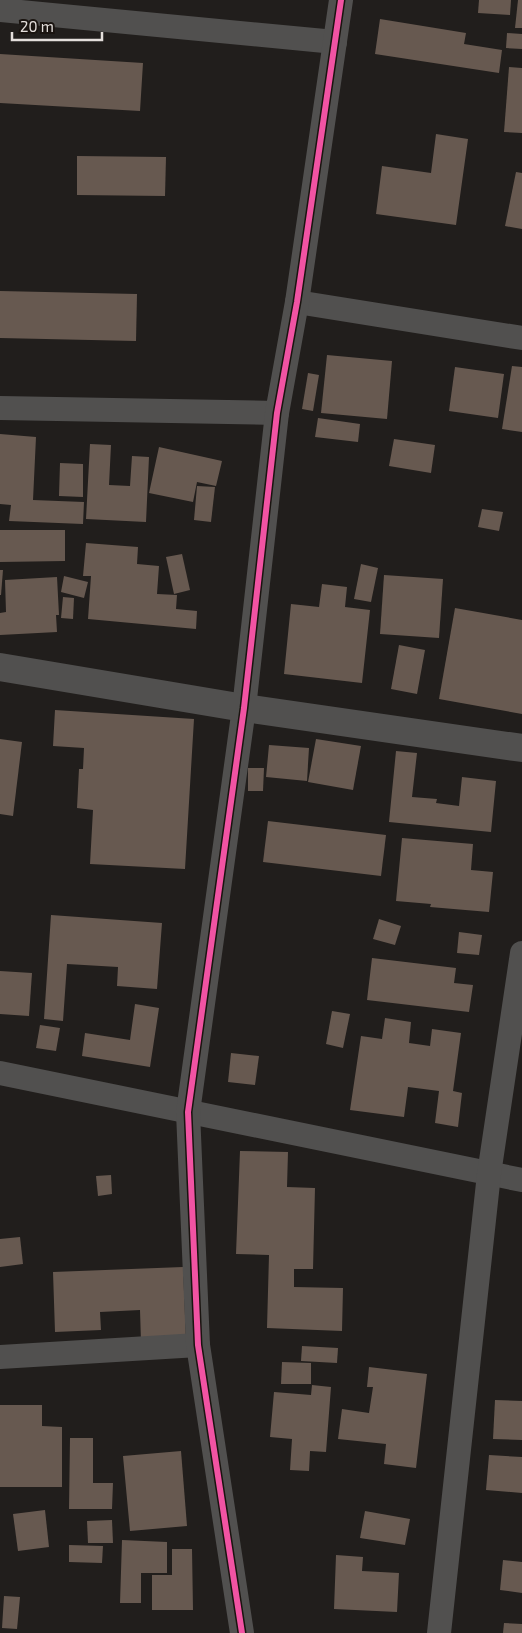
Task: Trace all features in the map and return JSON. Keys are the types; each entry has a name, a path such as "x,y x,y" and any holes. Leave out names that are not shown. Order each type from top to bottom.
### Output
{"street":[{"path":"242,1633 198,1345 188,1112 244,708 277,413 297,302 341,0"},
{"path":"0,10 335,42"},
{"path":"297,302 522,338"},
{"path":"0,408 277,413"},
{"path":"0,667 244,708 522,748"},
{"path":"439,1633 489,1174 522,952"},
{"path":"0,1073 522,1180"},
{"path":"0,1357 198,1345"}],"building":[{"path":"479,0 511,0 510,15 478,13"},
{"path":"518,0 522,0 522,28 515,28"},
{"path":"380,19 466,33 464,44 502,50 499,73 375,54"},
{"path":"507,33 522,34 522,49 506,48"},
{"path":"0,54 143,63 140,111 0,103"},
{"path":"509,67 522,68 522,133 504,132"},
{"path":"436,134 468,139 456,225 376,214 382,166 431,173"},
{"path":"77,156 166,157 165,196 77,195"},
{"path":"516,172 522,173 522,229 505,226"},
{"path":"0,291 137,294 136,341 0,338"},
{"path":"327,355 392,361 387,419 321,413"},
{"path":"512,366 522,367 522,432 502,429"},
{"path":"455,367 504,374 498,418 449,411"},
{"path":"308,373 319,375 313,411 302,409"},
{"path":"318,418 360,424 358,442 315,437"},
{"path":"0,434 36,437 33,500 84,502 83,524 9,521 11,505 0,504"},
{"path":"394,439 435,445 431,473 389,466"},
{"path":"90,444 111,445 109,485 130,486 132,456 149,457 146,522 86,519"},
{"path":"159,447 222,461 216,486 197,482 193,502 149,493"},
{"path":"60,463 83,464 83,497 59,496"},
{"path":"197,486 215,487 211,522 194,520"},
{"path":"482,509 503,512 499,531 478,527"},
{"path":"0,530 65,530 65,561 0,562"},
{"path":"86,543 138,547 137,564 159,566 157,594 177,595 176,609 197,611 196,629 88,619 91,576 83,576"},
{"path":"182,554 190,590 174,594 166,557"},
{"path":"361,564 378,568 371,602 354,599"},
{"path":"0,570 3,570 1,595 0,595"},
{"path":"384,575 443,579 439,638 380,634"},
{"path":"64,576 88,582 84,598 61,592"},
{"path":"57,577 59,615 56,615 57,632 0,635 0,613 6,612 5,580"},
{"path":"322,584 347,587 345,607 370,610 362,683 284,674 291,604 319,607"},
{"path":"63,597 74,598 73,619 61,618"},
{"path":"455,608 522,620 522,714 439,699"},
{"path":"399,645 425,650 417,694 391,689"},
{"path":"55,710 194,719 185,869 90,864 93,810 77,808 79,769 83,769 84,748 53,746"},
{"path":"0,739 22,742 13,816 0,814"},
{"path":"316,739 361,746 353,790 308,782"},
{"path":"269,745 309,748 307,781 266,777"},
{"path":"396,751 417,753 412,797 437,799 436,803 459,806 462,777 496,781 491,832 389,822"},
{"path":"248,768 264,768 263,791 248,791"},
{"path":"268,821 386,835 381,876 263,862"},
{"path":"402,838 473,844 471,870 493,872 489,912 430,907 431,904 396,901"},
{"path":"51,915 162,923 157,989 117,986 118,967 67,964 63,1021 44,1019"},
{"path":"379,919 401,926 395,945 373,939"},
{"path":"459,932 482,935 479,955 457,953"},
{"path":"372,958 456,968 454,983 473,985 469,1012 367,1000"},
{"path":"0,971 32,973 29,1016 0,1014"},
{"path":"135,1004 159,1008 150,1067 82,1056 85,1033 130,1040"},
{"path":"332,1011 350,1014 343,1048 326,1044"},
{"path":"385,1018 411,1022 409,1043 430,1046 432,1029 461,1033 453,1091 462,1093 458,1127 435,1123 439,1091 408,1087 404,1117 350,1110 361,1036 382,1039"},
{"path":"40,1025 60,1028 56,1051 36,1048"},
{"path":"231,1053 259,1056 255,1085 228,1082"},
{"path":"240,1151 288,1152 287,1187 315,1188 313,1269 294,1269 294,1287 343,1288 342,1331 267,1328 269,1255 236,1254"},
{"path":"111,1175 112,1194 98,1196 96,1176"},
{"path":"20,1237 23,1264 0,1267 0,1239"},
{"path":"183,1267 186,1340 141,1342 140,1310 100,1312 101,1330 55,1332 53,1272"},
{"path":"302,1346 338,1348 337,1363 301,1361"},
{"path":"282,1362 311,1363 311,1384 281,1384"},
{"path":"369,1367 427,1374 416,1468 384,1464 386,1444 338,1439 342,1409 369,1413 373,1387 367,1387"},
{"path":"312,1385 331,1387 326,1452 310,1451 309,1471 290,1470 292,1439 270,1437 274,1392 311,1395"},
{"path":"495,1400 522,1401 522,1440 493,1439"},
{"path":"0,1405 42,1405 42,1426 62,1427 62,1487 0,1487"},
{"path":"70,1438 93,1438 93,1483 113,1483 112,1509 69,1509"},
{"path":"181,1451 187,1526 130,1531 123,1456"},
{"path":"489,1455 522,1457 522,1493 486,1490"},
{"path":"45,1510 49,1547 18,1551 13,1514"},
{"path":"365,1511 410,1519 405,1545 360,1538"},
{"path":"112,1520 113,1543 88,1543 87,1521"},
{"path":"122,1540 167,1542 167,1573 141,1573 141,1603 120,1603"},
{"path":"69,1545 103,1546 102,1563 69,1562"},
{"path":"172,1549 192,1549 193,1610 152,1610 152,1575 172,1575"},
{"path":"336,1555 363,1557 362,1571 399,1573 397,1612 334,1609"},
{"path":"503,1560 522,1562 522,1593 500,1590"},
{"path":"4,1596 20,1597 17,1629 2,1628"},
{"path":"504,1623 522,1624 522,1633 503,1633"}],"cycle path":[{"path":"242,1633 198,1345 188,1112 244,708 277,413 297,302 341,0"}]}
